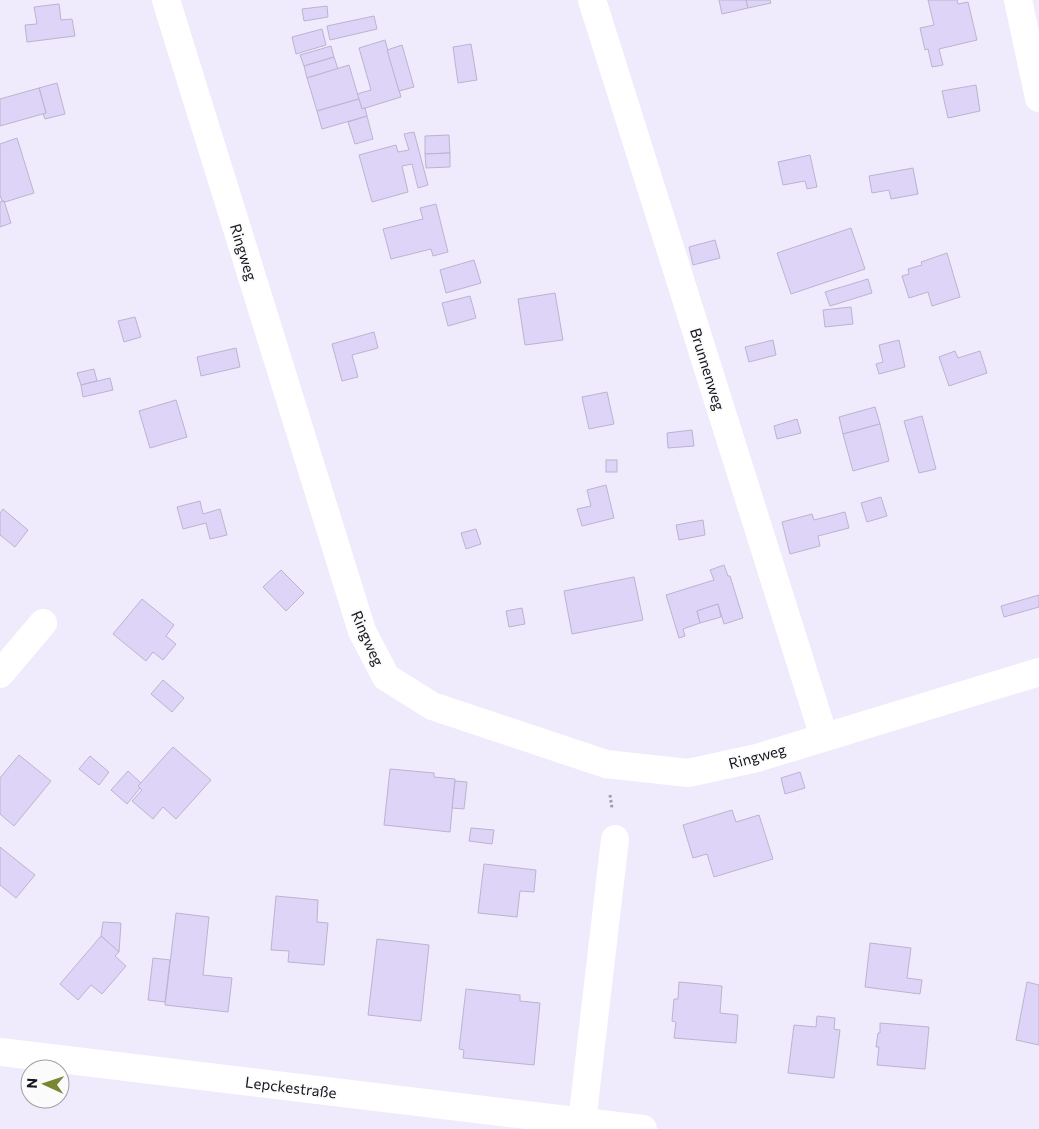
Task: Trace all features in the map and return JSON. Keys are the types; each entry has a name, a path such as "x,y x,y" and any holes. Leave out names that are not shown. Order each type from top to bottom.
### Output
{"street":[{"name":"Ringweg","path":"166,0 362,631 386,677 432,706 606,764 688,773 758,758 1039,672"},
{"name":"Brunnenweg","path":"592,0 824,737"},
{"path":"1018,0 1039,98"},
{"path":"0,674 43,623"},
{"path":"582,1122 615,839"},
{"name":"Lepckestraße","path":"0,1052 643,1129"}],"path":[{"path":"606,764 615,839"}],"building":[{"path":"719,0 746,0 748,8 722,14"},
{"path":"746,0 770,0 771,3 748,8"},
{"path":"928,0 957,0 958,4 968,2 977,40 939,49 943,65 932,67 928,49 925,50 920,28 934,25"},
{"path":"59,4 61,20 72,19 75,36 27,42 25,25 37,24 34,7"},
{"path":"327,6 328,17 304,21 302,9"},
{"path":"374,16 377,29 330,40 327,26"},
{"path":"322,29 326,45 296,54 292,37"},
{"path":"385,40 401,97 362,109 357,94 371,90 359,48"},
{"path":"471,44 477,80 458,83 453,47"},
{"path":"402,45 414,87 399,91 387,50"},
{"path":"331,46 334,57 304,66 300,55"},
{"path":"334,57 338,69 307,78 304,66"},
{"path":"349,65 359,99 317,111 307,78"},
{"path":"57,83 65,114 45,119 43,114 46,113 39,88"},
{"path":"976,85 980,111 948,118 942,91"},
{"path":"39,88 46,113 0,126 0,99"},
{"path":"359,99 362,109 365,108 367,116 322,129 317,111"},
{"path":"367,116 373,139 355,144 348,122"},
{"path":"414,132 428,185 418,188 412,164 402,166 408,192 372,202 359,155 396,145 398,152 409,150 404,134"},
{"path":"449,135 450,153 425,154 425,136"},
{"path":"17,138 34,193 5,202 2,201 0,195 0,144"},
{"path":"450,153 450,167 426,168 425,154"},
{"path":"810,155 817,187 807,189 805,181 783,185 778,162"},
{"path":"913,168 918,194 891,199 889,190 872,193 869,176"},
{"path":"4,201 11,223 0,227 0,202"},
{"path":"436,204 448,252 433,256 431,249 391,259 383,229 423,219 420,208"},
{"path":"851,228 865,269 791,294 777,253"},
{"path":"715,240 720,258 693,265 689,247"},
{"path":"947,253 960,297 932,306 928,292 909,298 902,276 909,274 908,269 922,265 921,262"},
{"path":"474,260 481,283 446,293 440,270"},
{"path":"868,279 872,293 830,306 825,292"},
{"path":"555,293 563,340 525,345 518,299"},
{"path":"470,296 476,318 448,326 442,303"},
{"path":"851,307 853,324 825,327 823,310"},
{"path":"135,317 141,337 124,342 118,321"},
{"path":"374,332 378,348 352,355 358,377 342,381 332,344"},
{"path":"773,340 776,355 749,362 745,347"},
{"path":"899,340 905,367 879,374 876,364 883,362 879,345"},
{"path":"236,348 240,367 201,376 197,357"},
{"path":"955,351 958,358 980,351 987,373 949,386 939,357"},
{"path":"94,369 97,381 81,385 77,373"},
{"path":"110,378 113,390 83,397 81,385"},
{"path":"607,392 614,424 589,429 582,397"},
{"path":"176,400 187,437 150,448 139,411"},
{"path":"875,407 880,424 843,434 839,417"},
{"path":"922,416 936,469 919,473 904,421"},
{"path":"797,419 801,433 777,439 774,426"},
{"path":"880,424 889,461 853,471 843,434"},
{"path":"692,430 694,446 668,448 667,433"},
{"path":"606,460 617,460 617,472 606,472"},
{"path":"606,485 614,518 582,526 577,509 591,506 587,490"},
{"path":"881,497 887,516 867,522 861,503"},
{"path":"200,501 203,514 220,509 227,535 210,539 206,523 183,529 177,507"},
{"path":"3,509 28,530 15,547 0,535 0,513"},
{"path":"845,512 849,528 818,536 820,546 790,554 782,522 812,514 814,520"},
{"path":"703,520 705,535 679,540 676,525"},
{"path":"476,529 481,544 466,549 461,533"},
{"path":"724,565 728,576 730,576 743,618 724,624 718,604 697,611 700,623 683,629 685,636 679,638 666,595 714,580 710,570"},
{"path":"281,570 304,593 286,611 263,587"},
{"path":"634,577 643,620 572,634 564,591"},
{"path":"1039,595 1039,607 1004,617 1001,606"},
{"path":"142,599 174,625 166,636 176,644 163,660 153,652 146,661 113,634"},
{"path":"718,604 721,617 700,623 697,611"},
{"path":"522,608 525,624 509,627 506,611"},
{"path":"163,680 184,698 172,712 151,694"},
{"path":"173,747 211,780 176,819 163,807 153,819 132,801 142,790 138,786"},
{"path":"19,755 51,781 14,826 0,814 0,778"},
{"path":"90,756 109,772 99,785 79,769"},
{"path":"390,769 434,773 434,777 455,779 450,832 384,825"},
{"path":"128,771 141,783 138,786 140,788 127,804 111,790"},
{"path":"800,772 805,788 785,794 781,778"},
{"path":"455,781 467,782 464,809 452,808"},
{"path":"732,810 736,822 759,815 773,859 714,877 707,854 693,858 683,825"},
{"path":"471,828 494,830 492,844 469,841"},
{"path":"0,847 35,875 16,898 0,885"},
{"path":"484,864 536,870 534,892 520,891 517,917 478,913"},
{"path":"276,896 318,900 317,922 328,923 324,965 288,962 289,951 271,950"},
{"path":"176,913 209,917 203,975 232,978 228,1012 165,1005"},
{"path":"103,922 121,923 119,952 101,936"},
{"path":"101,936 119,952 115,956 126,966 102,994 91,985 78,1000 60,984"},
{"path":"377,939 429,945 421,1021 368,1015"},
{"path":"870,943 911,948 907,978 922,980 920,994 865,987"},
{"path":"153,958 170,960 165,1002 148,1000"},
{"path":"679,982 722,986 720,1013 738,1015 736,1043 674,1038 676,1022 672,1021 674,999 678,999"},
{"path":"1027,982 1039,985 1039,1045 1016,1040"},
{"path":"466,989 520,995 520,1001 540,1003 534,1065 463,1058 464,1050 459,1049"},
{"path":"817,1016 835,1018 834,1029 840,1030 834,1078 788,1073 794,1025 816,1027"},
{"path":"880,1023 929,1027 925,1069 877,1065 879,1047 876,1047 878,1033 880,1033"}]}
